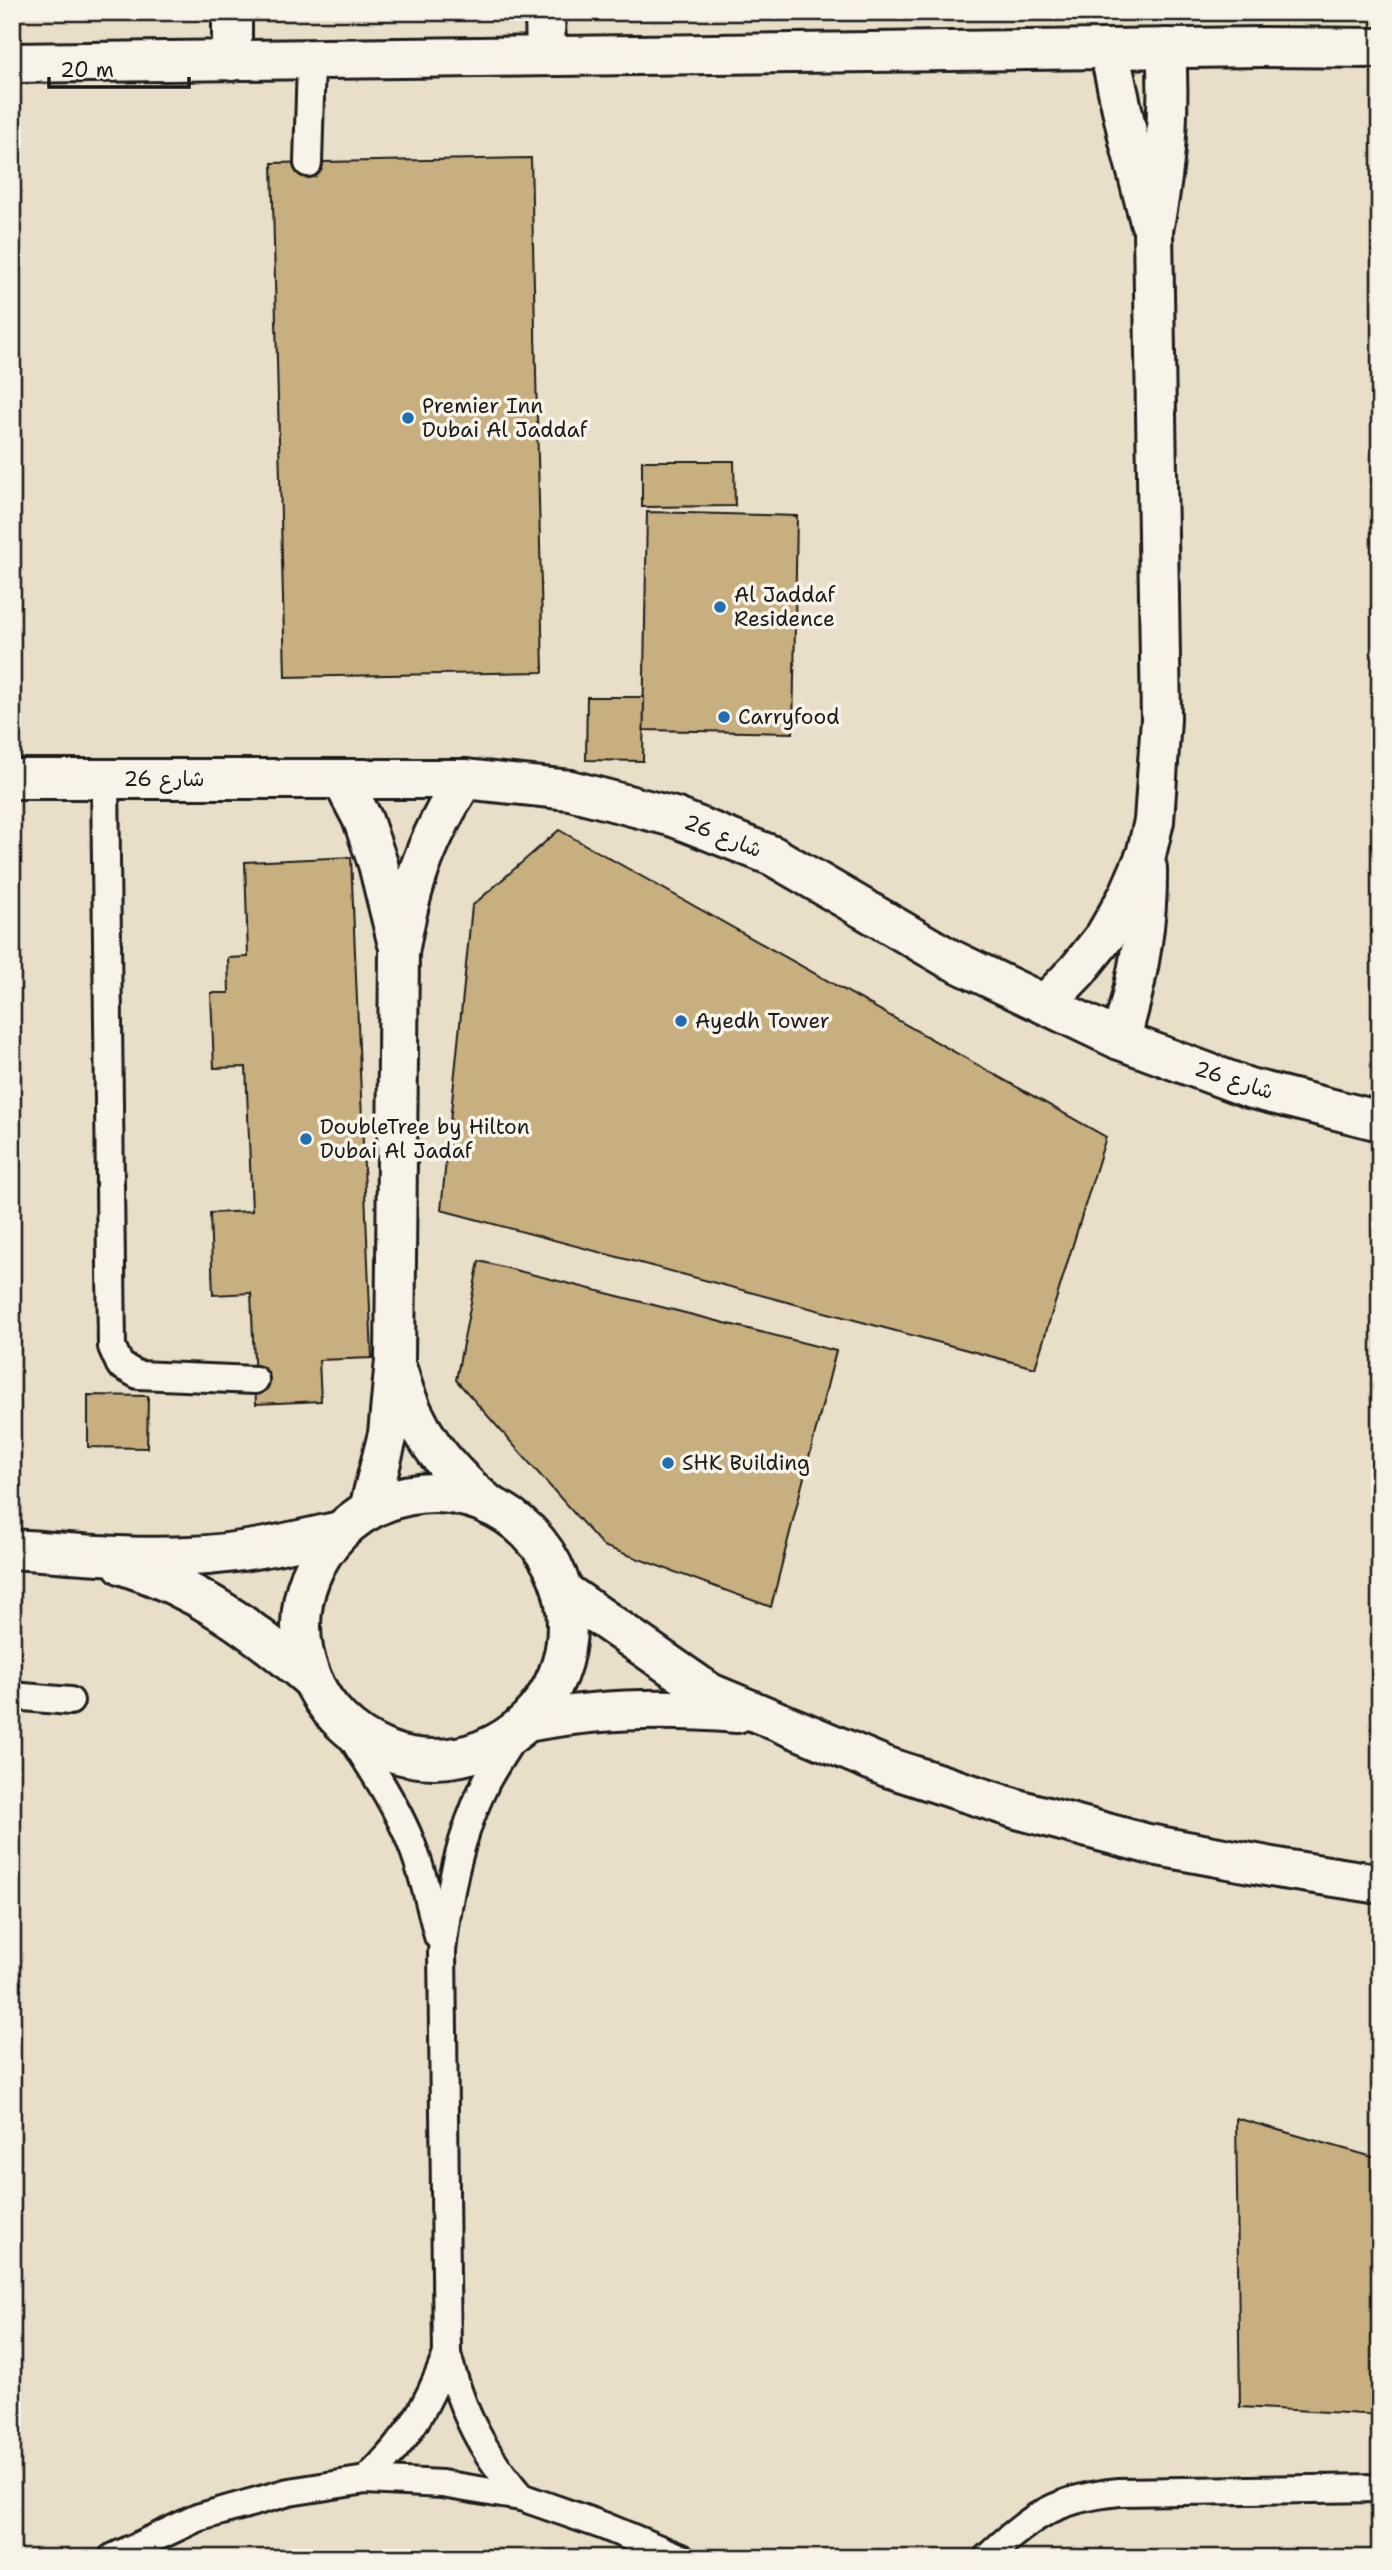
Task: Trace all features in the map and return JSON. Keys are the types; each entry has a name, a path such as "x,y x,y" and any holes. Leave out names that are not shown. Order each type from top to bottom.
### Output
{"street":[{"path":"232,12 232,61"},
{"path":"545,12 546,56"},
{"path":"12,63 1166,48 1380,48"},
{"path":"1120,1040 1139,967 1145,930 1146,855 1157,787 1161,719 1153,230 1162,186 1167,140 1169,94 1166,48"},
{"path":"1109,50 1129,141 1153,230"},
{"name":"شارع 26","path":"12,779 464,779 570,790 674,817 773,856 948,958 1120,1040 1249,1088 1380,1121"},
{"path":"12,1549 91,1555 192,1556 241,1551 355,1520 393,1500 417,1494 466,1497 489,1505 510,1517 543,1549 555,1569 563,1591 567,1619 566,1647 545,1700 522,1727 491,1747 471,1754 430,1760 399,1754 370,1743 344,1725 326,1704 312,1680 303,1649 301,1617 307,1585 320,1556 355,1520 388,1434 395,1360 400,953 407,907 420,862 439,819 464,779"},
{"path":"342,780 363,820 378,864 400,953"},
{"path":"1045,1004 1077,971 1105,936 1128,896 1146,855"},
{"path":"395,1360 409,1405 438,1456 462,1482 489,1505"},
{"path":"91,1555 152,1574 210,1602 263,1638 312,1680"},
{"path":"563,1591 710,1693 887,1767 1017,1809 1149,1844 1380,1884"},
{"path":"522,1727 572,1713 619,1709 666,1708 760,1715"}],"lane":[{"path":"308,163 311,61"},
{"path":"105,779 112,1347 120,1365 138,1375 255,1380"},
{"path":"12,1696 70,1701"},
{"path":"344,1725 378,1779 407,1833 427,1892 442,1951"},
{"path":"521,2497 494,2466 473,2431 457,2393 447,2354 442,1951 449,1892 464,1835 486,1781 522,1727"},
{"path":"366,2480 393,2454 416,2423 447,2354"},
{"path":"112,2558 197,2518 289,2492 366,2480 442,2484 521,2497 604,2526 681,2558"},
{"path":"987,2558 1016,2530 1038,2514 1091,2495 1133,2491 1380,2488"}],"building":[{"name":"Premier Inn Dubai Al Jaddaf","path":"531,158 543,672 285,677 272,163"},
{"path":"642,461 734,461 735,506 642,507"},
{"name":"Al Jaddaf Residence","path":"647,512 797,516 793,733 643,730"},
{"path":"587,697 644,697 643,761 586,760"},
{"name":"Ayedh Tower","path":"559,830 1106,1137 1035,1368 441,1210 472,906"},
{"name":"DoubleTree by Hilton Dubai Al Jadaf","path":"351,857 372,1358 319,1360 321,1401 256,1404 251,1293 213,1295 210,1213 252,1211 246,1067 214,1068 211,993 229,993 228,958 248,957 245,862"},
{"name":"SHK Building","path":"479,1261 836,1351 771,1607 603,1546 456,1380"},
{"path":"88,1395 148,1396 147,1448 88,1447"},
{"path":"1236,2118 1380,2159 1380,2415 1240,2407"},
{"path":"1380,2553 1380,2558 1259,2558"}],"place":[{"name":"Premier Inn Dubai Al Jaddaf","path":"408,418"},
{"name":"Al Jaddaf Residence","path":"720,607"},
{"name":"Carryfood","path":"724,717"},
{"name":"Ayedh Tower","path":"681,1021"},
{"name":"DoubleTree by Hilton Dubai Al Jadaf","path":"306,1139"},
{"name":"SHK Building","path":"668,1463"}]}
